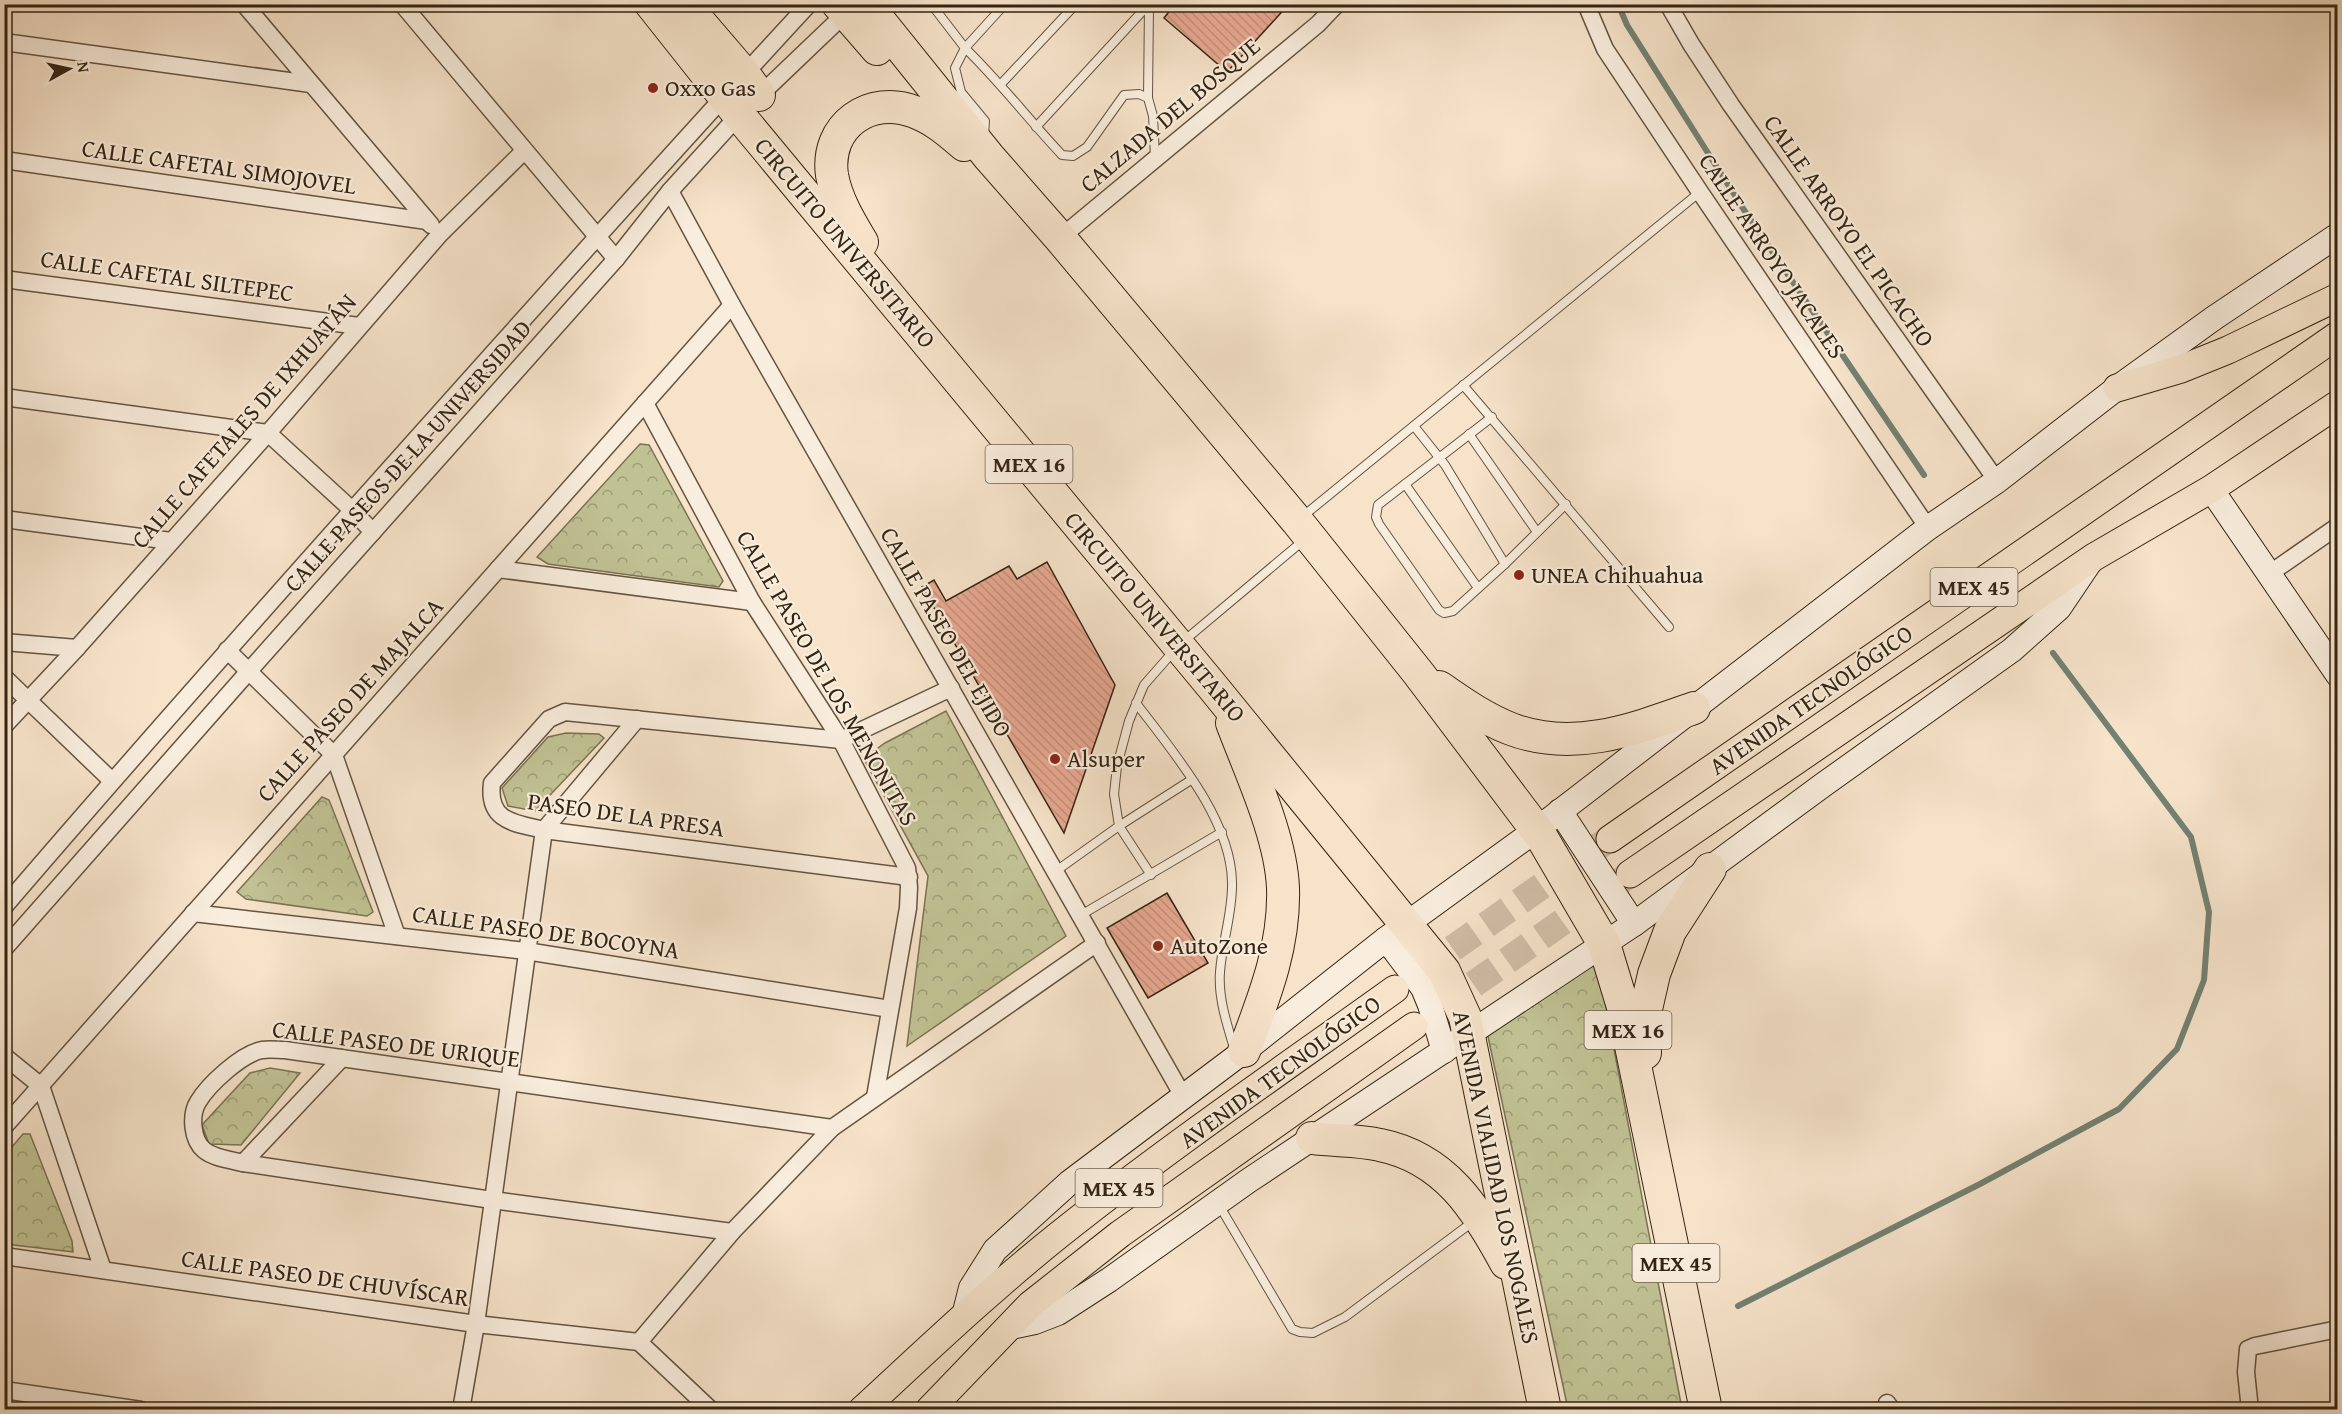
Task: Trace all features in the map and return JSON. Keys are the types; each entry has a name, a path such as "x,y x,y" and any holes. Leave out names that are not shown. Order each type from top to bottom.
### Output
{"highway":[{"name":"CIRCUITO UNIVERSITARIO","path":"651,4 742,95 910,321 1223,699 1396,931"},
{"path":"684,4 742,95"},
{"path":"851,7 948,131"},
{"name":"MEX 16","path":"851,7 986,153 1060,238 1303,529 1419,674 1548,820 1604,944 1623,1007 1646,1117"},
{"path":"910,321 846,214 832,176 834,144 849,122 864,112 877,108 900,107 932,119 970,150 986,153"},
{"path":"1419,674 1480,714 1511,729 1543,737 1581,740 1628,731 1694,708"},
{"path":"1223,699 1275,841 1283,886 1281,930 1271,976 1240,1054"},
{"name":"MEX 45","path":"1706,1410 1646,1117 1644,1018 1654,974 1670,931 1710,869"},
{"name":"AVENIDA VIALIDAD LOS NOGALES","path":"1396,931 1444,971 1465,1017 1456,1043 1519,1286 1545,1410"},
{"path":"1312,1138 1382,1145 1414,1156 1435,1167 1479,1217 1519,1286"}],"main road":[{"path":"2117,388 2214,318 2337,235"},
{"name":"MEX 45","path":"1396,931 1548,820 1929,528 1997,481 2117,388 2181,369 2228,350 2337,297"},
{"name":"AVENIDA TECNOLÓGICO","path":"1610,839 2337,335"},
{"name":"AVENIDA TECNOLÓGICO","path":"1630,874 2094,557 2211,489 2337,404"},
{"path":"2211,489 2337,675"},
{"name":"MEX 45","path":"1710,869 1822,785 2012,650 2059,608 2094,557"},
{"path":"1548,820 1634,924"},
{"path":"1011,1327 1035,1322 1058,1313 1109,1280 1312,1138 1634,924 1710,869"},
{"path":"964,1316 970,1288 995,1250 1071,1182 1240,1054 1396,931"},
{"name":"AVENIDA TECNOLÓGICO","path":"862,1410 964,1316 1058,1235 1133,1177 1395,989"},
{"name":"AVENIDA TECNOLÓGICO","path":"929,1410 1030,1305 1120,1234 1414,1026"}],"street":[{"path":"244,4 440,234"},
{"path":"402,4 616,259"},
{"name":"CALLE PASEOS DE LA UNIVERSIDAD","path":"4,949 616,259 670,191 809,4"},
{"name":"CALZADA DEL BOSQUE","path":"1060,238 1318,24 1337,4"},
{"name":"CALLE ARROYO JACALES","path":"1586,4 1605,49 1929,528"},
{"name":"CALLE ARROYO EL PICACHO","path":"1668,4 1731,105 1997,481"},
{"name":"CALLE PASEOS DE LA UNIVERSIDAD","path":"4,907 351,509 596,236 742,95 851,7"},
{"path":"4,42 311,84"},
{"name":"CALLE CAFETALES DE IXHUATÁN","path":"4,726 77,648 268,433 440,234 524,151"},
{"name":"CALLE CAFETAL SIMOJOVEL","path":"4,160 427,221"},
{"name":"CALLE PASEO DEL EJIDO","path":"670,191 732,305 1082,915 1183,1096"},
{"name":"CALLE CAFETAL SILTEPEC","path":"4,279 359,326"},
{"name":"CALLE PASEO DE MAJALCA","path":"4,1127 732,305"},
{"path":"4,397 268,433 373,532"},
{"name":"CALLE PASEO DE LOS MENONITAS","path":"645,403 752,602 841,740 899,850 909,877 908,908 875,1097"},
{"path":"4,519 171,541"},
{"path":"2269,574 2336,531"},
{"path":"498,569 752,602"},
{"path":"4,642 77,648"},
{"path":"227,650 334,754 397,936"},
{"path":"4,677 112,781"},
{"path":"841,740 951,688"},
{"name":"PASEO DE LA PRESA","path":"841,740 565,712 549,719 492,783 491,794 500,816 507,821 544,830 909,877"},
{"path":"461,1410 476,1324 544,830 637,719"},
{"name":"CALLE PASEO DE BOCOYNA","path":"193,914 526,951 890,1008"},
{"path":"711,1410 639,1342 732,1232 831,1128 1097,943"},
{"name":"CALLE PASEO DE URIQUE","path":"732,1232 492,1200 243,1163 202,1149 198,1142 193,1117 197,1103 237,1062 261,1050 285,1050 831,1128"},
{"path":"4,1056 41,1086 103,1270"},
{"path":"243,1163 342,1058"},
{"name":"CALLE PASEO DE CHUVÍSCAR","path":"4,1256 476,1324 639,1342"},
{"path":"2250,1410 2246,1357 2248,1349 2337,1329"},
{"path":"4,1390 141,1410"},
{"path":"30,1410 41,1396"}],"lane":[{"path":"936,4 935,9 965,48 1001,84 1062,155 1073,156 1086,147 1124,95 1138,94 1148,98"},
{"path":"986,153 985,121 961,92 955,68 965,48 1005,4"},
{"path":"1001,84 1076,4"},
{"path":"1036,127 1149,4"},
{"path":"1149,4 1148,98 1153,116 1155,160"},
{"path":"1150,874 1119,826 1114,794 1117,766 1129,721 1144,685 1160,665 1414,426 1700,192"},
{"path":"1463,385 1669,627"},
{"path":"1492,417 1378,505 1376,517 1441,612 1453,612 1566,504"},
{"path":"1414,426 1439,457 1505,564"},
{"path":"1469,434 1538,532"},
{"path":"1405,484 1478,588"},
{"path":"1136,704 1191,780 1222,832 1228,851 1232,882 1220,973 1221,995 1240,1054"},
{"path":"1056,871 1119,826 1191,780"},
{"path":"1082,915 1222,832"},
{"path":"1218,1203 1292,1329 1306,1333 1313,1333 1345,1317 1479,1217"}],"green space":[{"path":"640,444 649,445 723,581 719,587 548,564 537,557"},
{"path":"946,711 1066,936 907,1046 928,876 866,763 867,756 885,743"},
{"path":"566,733 599,734 604,738 535,811 508,806 502,788 548,737"},
{"path":"322,797 329,800 373,912 367,916 246,899 237,892"},
{"path":"1597,959 1682,1409 1568,1409 1487,1032"},
{"path":"270,1068 300,1073 241,1145 209,1144 202,1125 250,1073"},
{"path":"23,1134 30,1134 72,1241 73,1252 5,1244 5,1155"}],"building":[{"path":"1175,4 1289,4 1227,72 1164,18"},
{"name":"Alsuper","path":"1047,562 1115,685 1064,833 922,587 934,580 946,601 1009,566 1017,579"},
{"name":"AutoZone","path":"1167,893 1208,963 1148,998 1107,928"}],"waterway":[{"path":"1618,4 1627,25 1744,210 1924,475"},
{"path":"1738,1306 1980,1184 2119,1109 2177,1049 2204,980 2209,912 2191,837 2053,653"}],"tunnel":[{"path":"1419,972 1609,839"},
{"path":"1440,1008 1629,875"}],"place":[{"name":"Oxxo Gas","path":"653,88"},
{"name":"UNEA Chihuahua","path":"1519,575"},
{"name":"Alsuper","path":"1055,759"},
{"name":"AutoZone","path":"1158,946"}]}
